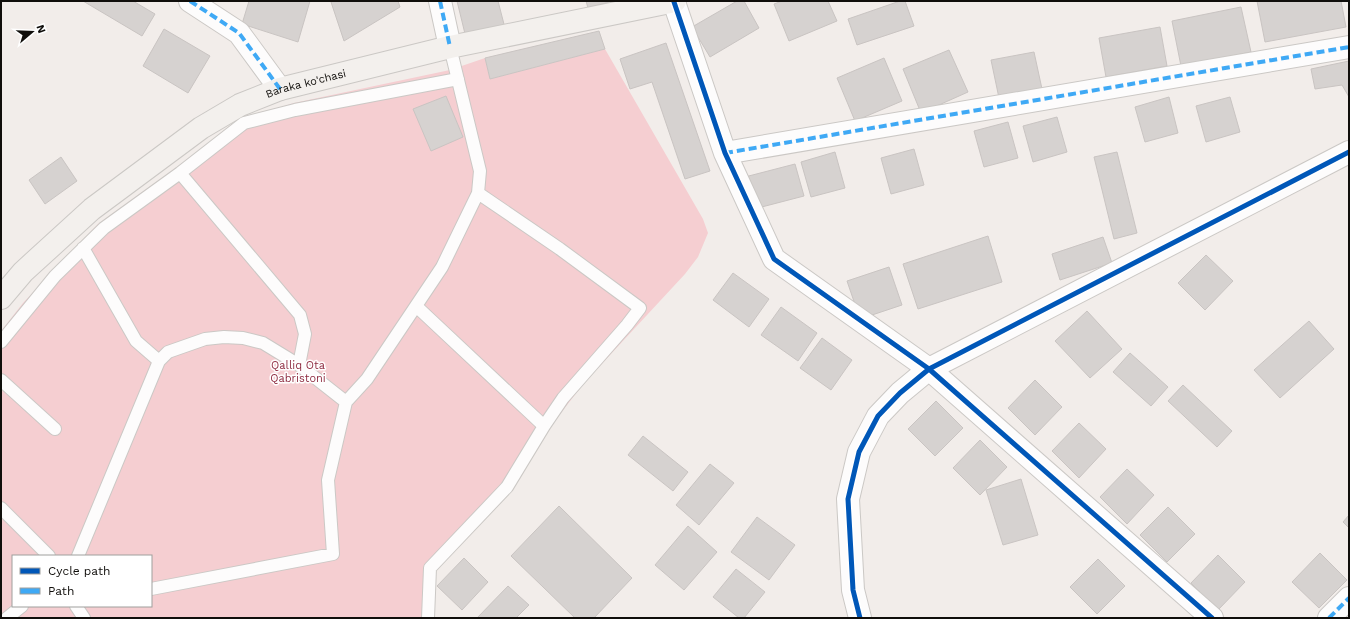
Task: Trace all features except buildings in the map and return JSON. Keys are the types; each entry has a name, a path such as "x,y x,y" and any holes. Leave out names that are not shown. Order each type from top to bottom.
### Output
{"main road":[{"name":"Baraka ko'chasi","path":"1,298 23,272 92,209 202,128 240,105 280,89 450,47 675,1"}],"street":[{"path":"190,1 240,33 280,89"},
{"path":"440,1 450,47"},
{"path":"675,1 725,153 774,259 928,369 1212,618"},
{"path":"725,153 1349,47"},
{"path":"860,618 853,590 848,499 858,452 878,416 900,393 928,369 1349,152"},
{"path":"1329,618 1349,598"}],"lane":[{"path":"152,589 333,554 328,480 346,402 367,380 442,267 478,193 480,171 450,47"},
{"path":"1,342 55,276 104,228 180,173 244,123 295,110 458,79"},
{"path":"180,173 300,314 305,334 299,365"},
{"path":"428,618 430,568 507,487 563,398 640,308 560,249 478,193"},
{"path":"83,248 136,341 158,361"},
{"path":"416,306 544,426"},
{"path":"78,555 158,361 168,352 205,338 243,338 262,343 299,365 346,402"},
{"path":"1,380 55,429"},
{"path":"1,508 48,555"},
{"path":"7,618 21,607"},
{"path":"77,607 84,618"}],"green space":[{"name":"Qalliq Ota Qabristoni","path":"605,49 703,219 708,233 698,257 685,274 584,383 547,431 433,570 433,618 1,618 1,331 23,303 98,224 245,118 294,103 450,70 485,58 490,79"}],"marked path":[{"path":"190,1 239,33 280,89"},
{"path":"440,1 450,47"},
{"path":"725,153 1349,47"},
{"path":"1329,618 1349,598"}],"cycle path":[{"path":"674,2 725,153 774,259 929,369 1212,618"},
{"path":"860,618 853,590 848,499 859,452 878,416 900,393 929,369 1349,152"}]}
